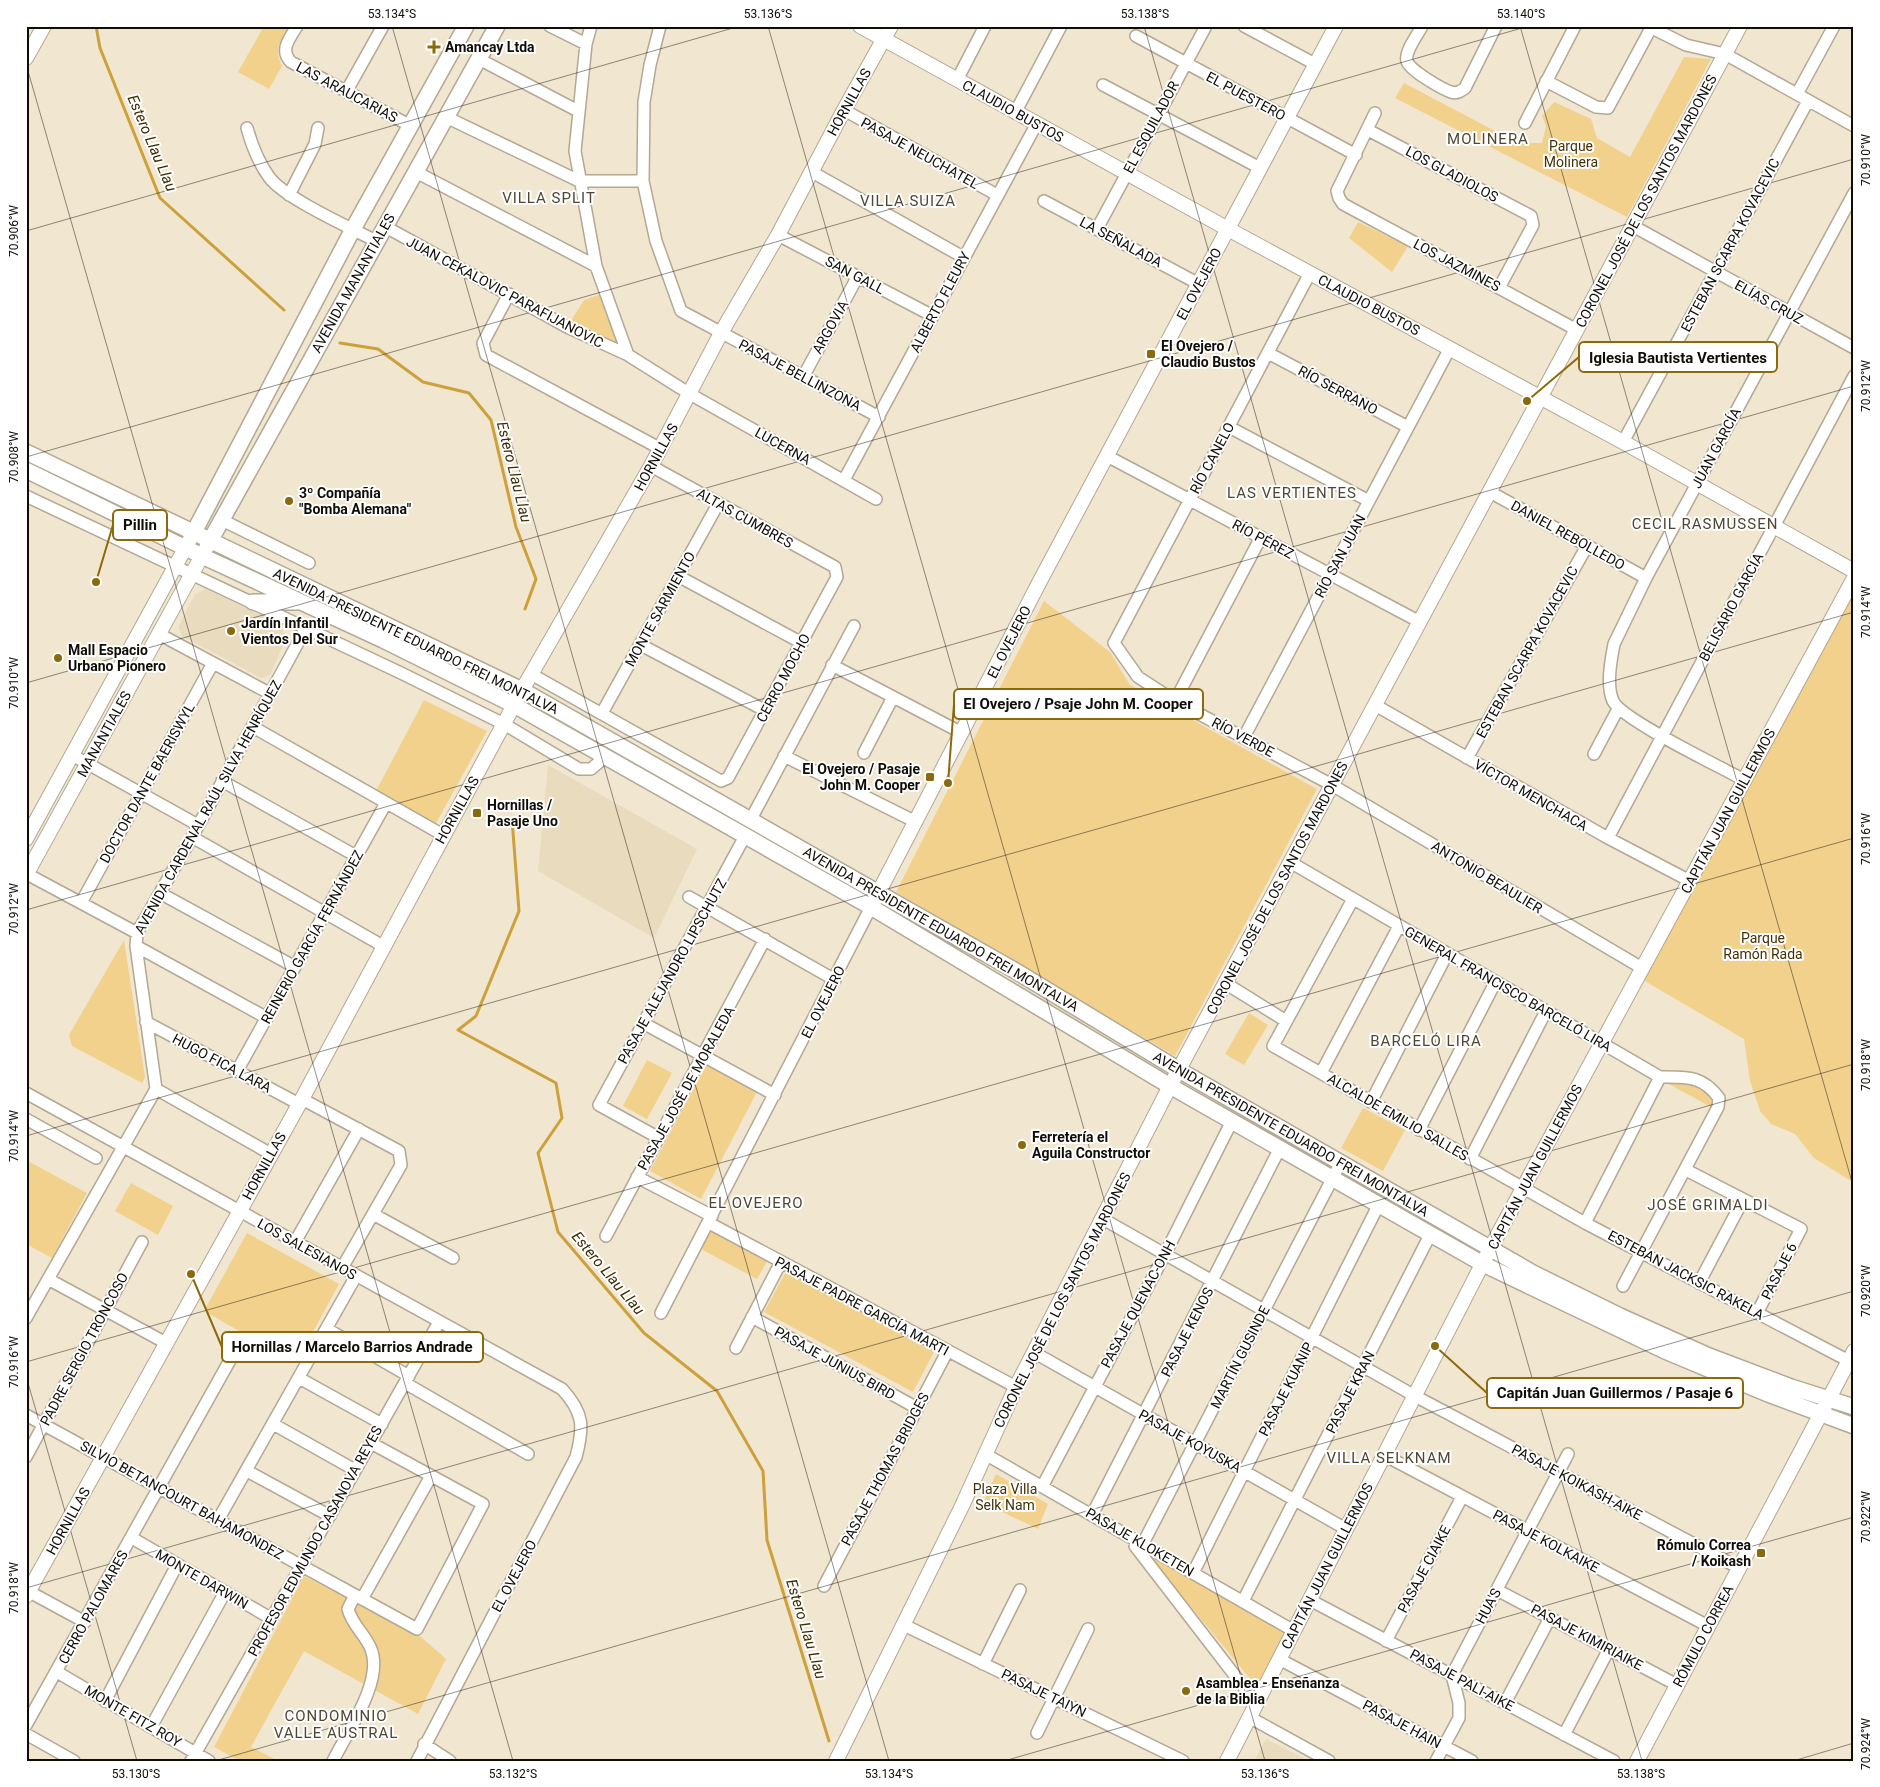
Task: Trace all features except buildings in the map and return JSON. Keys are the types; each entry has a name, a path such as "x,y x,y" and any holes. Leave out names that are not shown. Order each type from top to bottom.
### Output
{"main road":[{"name":"AVENIDA MANANTIALES","path":"194,532 353,229 466,26"},
{"name":"AVENIDA MANANTIALES","path":"210,541 497,26"},
{"name":"AVENIDA PRESIDENTE EDUARDO FREI MONTALVA","path":"26,452 522,690 1014,970 1179,1070 1490,1249 1576,1295 1665,1337 1755,1374 1828,1400 1854,1407"},
{"name":"AVENIDA PRESIDENTE EDUARDO FREI MONTALVA","path":"26,470 185,548 383,640 514,706 871,907 1170,1086 1483,1264 1657,1347 1820,1414 1854,1426"},
{"path":"253,602 302,602"}],"street":[{"path":"26,58 44,26"},
{"name":"LAS ARAUCARIAS","path":"297,26 285,47 286,55 291,62 410,126"},
{"path":"346,92 382,26"},
{"path":"550,26 586,44"},
{"path":"591,26 586,44 575,151 596,266 628,355"},
{"name":"PASAJE BELLINZONA","path":"660,26 650,66 644,102 643,181 656,241 681,311 880,417"},
{"name":"CLAUDIO BUSTOS","path":"860,26 883,41 1036,125 1623,442 1854,571"},
{"name":"HORNILLAS","path":"27,1593 300,1102 522,690 661,449 721,333 778,235 891,26"},
{"path":"957,80 986,26"},
{"path":"1015,113 1061,26"},
{"name":"EL ESQUILADOR","path":"1097,229 1206,26"},
{"path":"1244,26 1315,64"},
{"name":"EL OVEJERO","path":"661,1314 1107,456 1336,26"},
{"path":"1422,26 1406,56 1407,63 1413,70 1451,92 1459,92 1465,88 1496,26"},
{"path":"1525,123 1575,26"},
{"name":"CORONEL JOSÉ DE LOS SANTOS MARDONES","path":"836,1761 904,1625 1016,1387 1170,1086 1740,26"},
{"path":"1797,94 1834,26"},
{"path":"1546,81 1601,109 1611,105 1650,27 1686,45 1725,54 1854,126"},
{"name":"EL PUESTERO","path":"1136,36 1356,155"},
{"path":"478,59 578,111"},
{"path":"1103,85 1260,168"},
{"name":"ESTEBAN SCARPA KOVACEVIC","path":"1623,442 1808,101"},
{"name":"PASAJE NEUCHATEL","path":"844,110 997,195"},
{"path":"1356,155 1376,113"},
{"path":"446,117 579,181 643,181"},
{"name":"ALBERTO FLEURY","path":"844,480 880,417 963,257 1036,125"},
{"path":"247,128 254,153 270,179 289,195 376,241"},
{"path":"289,195 315,144 318,128"},
{"name":"LOS GLADIOLOS","path":"1368,130 1532,216 1534,219 1533,225 1499,288"},
{"name":"LOS JAZMINES","path":"1356,155 1337,191 1343,204 1577,330"},
{"path":"416,172 596,266"},
{"path":"812,172 963,257"},
{"name":"JUAN GARCÍA","path":"1618,710 1612,699 1610,683 1614,644 1646,578 1696,484 1854,193"},
{"name":"LA SEÑALADA","path":"1044,200 1198,284"},
{"name":"JUAN CEKALOVIC PARAFIJANOVIC","path":"384,226 576,332 628,355 690,394"},
{"name":"ELÍAS CRUZ","path":"1633,226 1854,348"},
{"name":"SAN GALL","path":"778,235 932,316"},
{"name":"RÍO CANELO","path":"1114,644 1310,273"},
{"name":"ARGOVIA","path":"803,377 858,276"},
{"path":"509,294 483,343 486,355 661,449"},
{"name":"RÍO SAN JUAN","path":"1244,737 1450,348"},
{"name":"RÍO SERRANO","path":"1268,353 1408,427"},
{"name":"BELISARIO GARCÍA","path":"1608,838 1854,376"},
{"name":"LUCERNA","path":"690,394 876,499"},
{"path":"1229,427 1369,501"},
{"name":"RÍO PÉREZ","path":"1107,456 1420,622"},
{"name":"ALTAS CUMBRES","path":"651,466 835,568 837,571"},
{"name":"DANIEL REBOLLEDO","path":"1490,492 1646,578"},
{"path":"26,496 191,575 253,602 504,724 579,769 592,769 605,757"},
{"name":"MONTE SARMIENTO","path":"602,713 718,504"},
{"path":"222,520 309,563"},
{"name":"MANANTIALES","path":"26,839 194,532"},
{"path":"1174,701 1261,537"},
{"name":"MANANTIALES","path":"26,875 210,541"},
{"name":"ESTEBAN SCARPA KOVACEVIC","path":"1468,758 1587,546"},
{"name":"CERRO MOCHO","path":"723,781 728,778 766,712 837,577 837,571"},
{"path":"678,576 802,643"},
{"name":"CAPITÁN JUAN GUILLERMOS","path":"1227,1761 1490,1249 1854,578"},
{"path":"751,819 854,626"},
{"name":"AVENIDA CARDENAL RAÚL SILVA HENRÍQUEZ","path":"156,1089 136,946 137,933 192,837 306,628"},
{"path":"159,634 270,694"},
{"name":"RÍO VERDE","path":"1114,644 1138,676 1174,701 1332,785"},
{"path":"641,645 766,712"},
{"name":"DOCTOR DANTE BAERISWYL","path":"81,903 213,663"},
{"path":"832,666 962,733"},
{"name":"AVENIDA PRESIDENTE EDUARDO FREI MONTALVA","path":"532,674 723,781"},
{"path":"864,753 893,697"},
{"name":"VÍCTOR MENCHACA","path":"1375,705 1608,838 1690,881"},
{"path":"1594,754 1618,710 1663,737 1744,780"},
{"path":"252,727 443,835"},
{"path":"72,755 198,825"},
{"path":"784,756 916,822"},
{"path":"222,781 356,856"},
{"name":"ANTONIO BEAULIER","path":"1332,785 1642,968"},
{"name":"REINERIO GARCÍA FERNÁNDEZ","path":"237,1071 386,803"},
{"name":"PASAJE ALEJANDRO LIPSCHUTZ","path":"659,1138 599,1106 745,836"},
{"path":"192,837 383,946"},
{"name":"GENERAL FRANCISCO BARCELÓ LIRA","path":"1290,862 1495,983 1660,1077"},
{"path":"26,875 137,933"},
{"path":"160,893 295,967"},
{"path":"689,897 835,980"},
{"path":"1225,983 1286,1021 1352,899"},
{"path":"1321,1073 1399,926"},
{"name":"PASAJE JOSÉ DE MORALEDA","path":"606,1236 765,940"},
{"path":"136,946 267,1018"},
{"path":"1371,1102 1447,954"},
{"path":"1419,1130 1495,983"},
{"path":"1470,1158 1546,1011"},
{"name":"ALCALDE EMILIO SALLES","path":"1286,1021 1273,1046 1523,1189"},
{"name":"HUGO FICA LARA","path":"146,1022 237,1071 358,1129 398,1151 401,1164 373,1214"},
{"path":"644,1024 775,1095"},
{"path":"1585,1223 1660,1077 1693,1077 1712,1087 1720,1098 1718,1107 1623,1286"},
{"path":"28,1311 156,1089 271,1154"},
{"name":"LOS SALESIANOS","path":"26,1093 562,1389"},
{"path":"26,1119 96,1158"},
{"name":"PASAJE QUENAC-ONH","path":"1042,1487 1165,1254 1232,1121"},
{"path":"294,1242 358,1129"},
{"name":"PASAJE KENOS","path":"1092,1515 1280,1148"},
{"name":"MARTÍN GUSINDE","path":"1141,1548 1340,1162"},
{"path":"1686,1170 1743,1200 1699,1283"},
{"name":"PASAJE PADRE GARCÍA MARTI","path":"637,1177 781,1262 947,1352 1016,1387"},
{"name":"ESTEBAN JACKSIC RAKELA","path":"1523,1189 1757,1313 1851,1356"},
{"name":"PASAJE 6","path":"1743,1200 1800,1229 1757,1313"},
{"name":"PASAJE KUANIP","path":"1193,1573 1378,1206"},
{"path":"342,1268 373,1214 454,1258"},
{"name":"PASAJE KOIKASH-AIKE","path":"1103,1219 1414,1396 1739,1568"},
{"name":"PASAJE KRAN","path":"1242,1601 1430,1235"},
{"name":"PADRE SERGIO TRONCOSO","path":"26,1457 142,1242"},
{"path":"736,1348 781,1262"},
{"path":"218,1520 356,1276"},
{"path":"48,1279 106,1309 166,1344"},
{"name":"PASAJE JUNIUS BIRD","path":"752,1317 917,1408"},
{"name":"PROFESOR EDMUNDO CASANOVA REYES","path":"194,1757 439,1322"},
{"path":"327,1328 528,1454"},
{"name":"CERRO PALOMARES","path":"26,1725 239,1344"},
{"name":"PASAJE THOMAS BRIDGES","path":"824,1586 947,1352"},
{"name":"PASAJE KOYUSKA","path":"1035,1353 1346,1529"},
{"name":"RÓMULO CORREA","path":"1636,1761 1851,1356"},
{"path":"299,1378 382,1424"},
{"name":"EL OVEJERO","path":"417,1761 424,1744 576,1457 581,1438 580,1421 576,1404 562,1389"},
{"name":"SILVIO BETANCOURT BAHAMONDEZ","path":"26,1415 416,1629 483,1504 431,1476"},
{"path":"273,1424 356,1470"},
{"path":"333,1761 367,1694 374,1671 374,1659 370,1647 351,1620 348,1609 358,1597 431,1476 371,1443"},
{"name":"PASAJE KLOKETEN","path":"985,1454 1126,1535 1141,1548 1193,1573 1294,1631"},
{"name":"HUA'S","path":"1452,1675 1568,1454"},
{"name":"PASAJE KOLKAIKE","path":"1384,1455 1708,1626"},
{"path":"247,1471 330,1516"},
{"name":"PASAJE CIAIKE","path":"1386,1640 1462,1496"},
{"name":"MONTE DARWIN","path":"132,1538 272,1619"},
{"path":"1141,1548 1256,1704"},
{"path":"105,1701 177,1565"},
{"path":"983,1664 1020,1590"},
{"name":"PASAJE KIMIRIAIKE","path":"1497,1590 1677,1685"},
{"path":"151,1726 224,1592"},
{"path":"27,1593 85,1622"},
{"name":"PASAJE PALI-AIKE","path":"1310,1600 1614,1761"},
{"path":"1505,1703 1550,1618"},
{"name":"PASAJE TAIYN","path":"904,1625 1183,1761"},
{"path":"1037,1733 1088,1629"},
{"path":"1564,1734 1609,1649"},
{"name":"PASAJE HAIN","path":"1279,1659 1472,1761"},
{"name":"MONTE FITZ ROY","path":"57,1672 151,1726 194,1757 209,1761"},
{"path":"1436,1761 1461,1711 1452,1675"},
{"path":"1249,1717 1329,1761"},
{"path":"26,1748 29,1736 74,1761"},
{"path":"424,1744 450,1761"}],"shaded area":[{"name":"Jardín Infantil Vientos Del Sur","path":"206,589 281,625 286,639 270,675 261,678 182,636 178,627 195,594"},
{"path":"548,765 697,849 654,938 538,871"},
{"path":"1266,1739 1309,1761 1254,1761"}],"green space":[{"path":"264,26 288,26 280,41 278,50 282,66 269,89 238,72"},
{"name":"Parque Molinera","path":"1684,57 1711,59 1627,217 1395,98 1404,83 1518,143 1542,143 1546,126 1542,116 1554,102 1591,119 1597,138 1630,157"},
{"path":"1358,222 1408,246 1392,272 1349,238"},
{"path":"601,294 618,341 614,346 571,321 584,300"},
{"name":"Parque Ramón Rada","path":"1854,592 1854,1183 1814,1158 1795,1134 1771,1124 1760,1111 1750,1081 1744,1039 1643,980"},
{"path":"1044,601 1110,652 1130,685 1317,789 1175,1056 896,892"},
{"path":"424,700 487,731 435,825 375,793"},
{"path":"124,940 145,1077 142,1083 72,1046 69,1035"},
{"path":"1249,1013 1268,1025 1244,1065 1225,1054"},
{"path":"647,1060 672,1073 647,1119 623,1106"},
{"path":"706,1065 757,1092 701,1199 650,1171"},
{"path":"1690,1082 1713,1096 1711,1107 1667,1083"},
{"path":"1363,1108 1405,1130 1383,1171 1341,1148"},
{"path":"26,1160 87,1193 52,1258 26,1244"},
{"path":"131,1183 173,1206 158,1235 115,1211"},
{"path":"711,1229 768,1260 757,1279 701,1249"},
{"path":"247,1233 339,1284 296,1363 204,1311"},
{"path":"787,1270 935,1350 913,1392 764,1312"},
{"name":"Plaza Villa Selk Nam","path":"996,1474 1048,1504 1038,1529 983,1503"},
{"path":"1145,1551 1294,1634 1261,1692"},
{"path":"304,1576 420,1636 446,1659 418,1714 304,1651 251,1747 278,1761 240,1761 214,1747"}],"waterway":[{"name":"Estero Llau Llau","path":"96,26 100,48 160,198 284,310"},
{"name":"Estero Llau Llau","path":"340,343 378,349 423,382 469,393 491,420 516,527 536,579 525,609"},
{"name":"Estero Llau Llau","path":"512,819 519,911 476,1016 458,1030 556,1083 562,1118 538,1153 558,1232 644,1333 717,1391 763,1471 767,1540 829,1741"}],"place":[{"name":"Amancay Ltda","path":"434,47"},
{"name":"El Ovejero / Claudio Bustos","path":"1151,354"},
{"name":"Iglesia Bautista Vertientes","path":"1527,401"},
{"name":"3º Compañía \"Bomba Alemana\"","path":"289,501"},
{"name":"Pillin","path":"96,582"},
{"name":"Jardín Infantil Vientos Del Sur","path":"231,631"},
{"name":"Mall Espacio Urbano Pionero","path":"58,658"},
{"name":"El Ovejero / Pasaje John M. Cooper","path":"930,777"},
{"name":"El Ovejero / Psaje John M. Cooper","path":"948,783"},
{"name":"Hornillas / Pasaje Uno","path":"477,813"},
{"name":"Ferretería el Aguila Constructor","path":"1022,1145"},
{"name":"Hornillas / Marcelo Barrios Andrade","path":"191,1274"},
{"name":"Capitán Juan Guillermos / Pasaje 6","path":"1435,1346"},
{"name":"Rómulo Correa / Koikash","path":"1761,1553"},
{"name":"Asamblea - Enseñanza de la Biblia","path":"1186,1691"}],"district":[{"name":"MOLINERA","path":"1488,139"},
{"name":"VILLA SPLIT","path":"549,198"},
{"name":"VILLA SUIZA","path":"908,201"},
{"name":"LAS VERTIENTES","path":"1292,493"},
{"name":"CECIL RASMUSSEN","path":"1705,524"},
{"name":"BARCELÓ LIRA","path":"1426,1041"},
{"name":"EL OVEJERO","path":"756,1203"},
{"name":"JOSÉ GRIMALDI","path":"1708,1205"},
{"name":"VILLA SELKNAM","path":"1389,1458"},
{"name":"CONDOMINIO VALLE AUSTRAL","path":"336,1724"}]}
